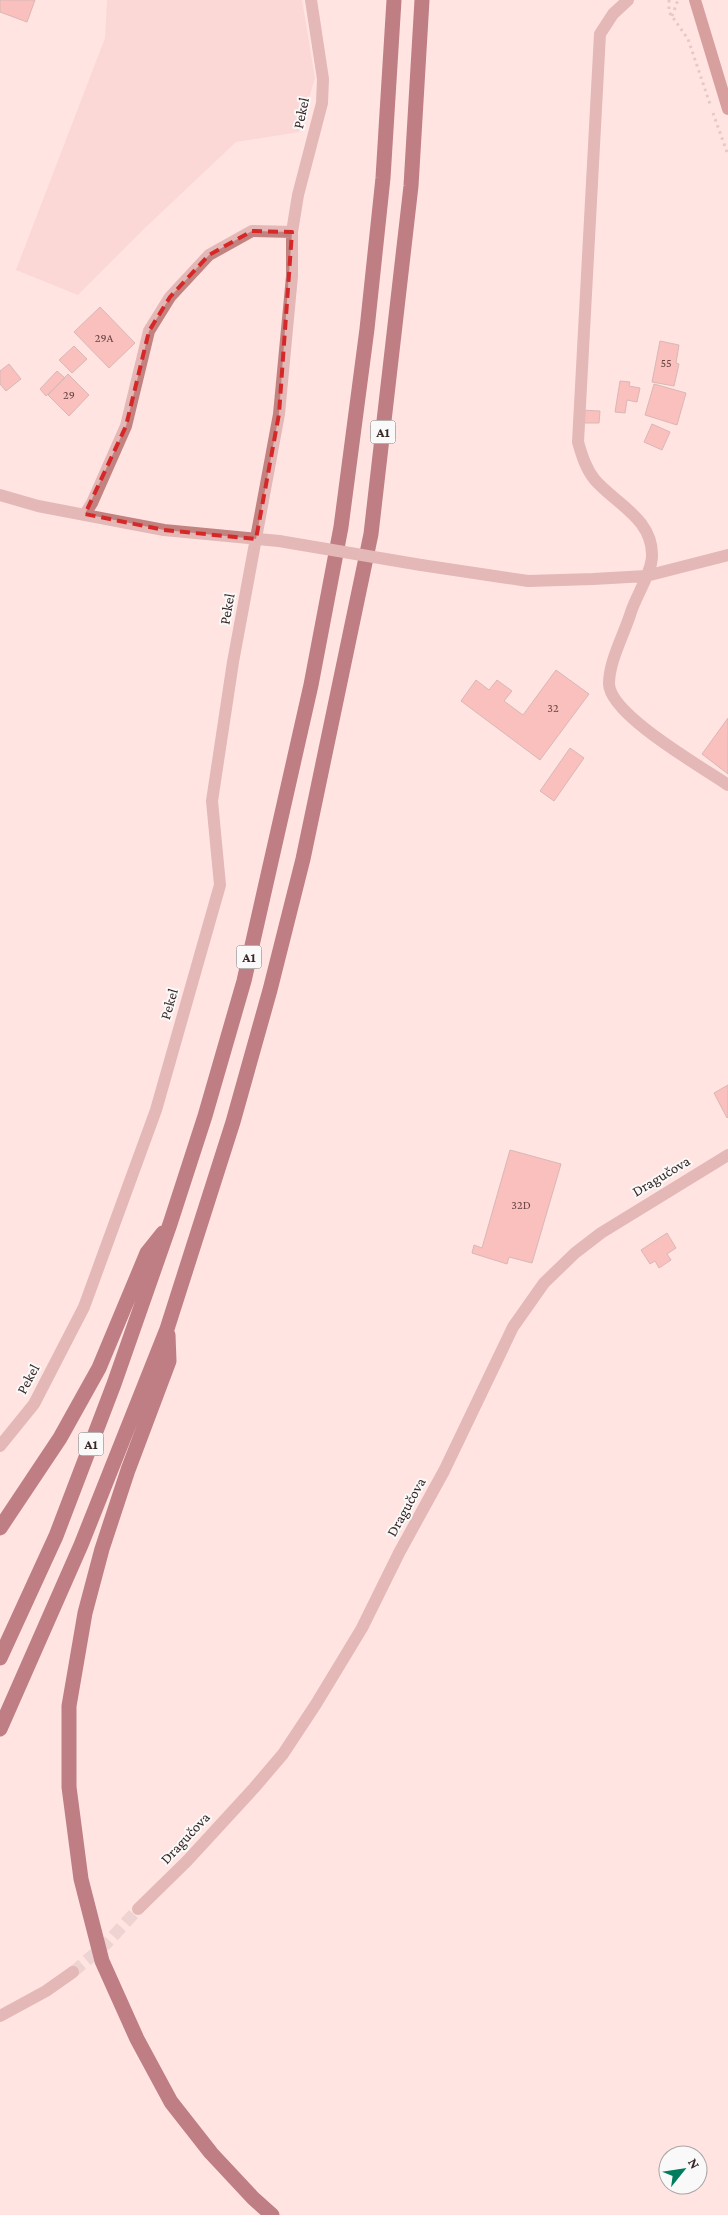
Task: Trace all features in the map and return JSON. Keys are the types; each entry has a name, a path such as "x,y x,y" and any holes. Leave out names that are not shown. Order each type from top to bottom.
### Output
{"highway":[{"name":"A1","path":"0,1658 56,1536 114,1384 170,1224 205,1116 244,981 311,686 341,527 367,329 381,197 394,0"},
{"name":"A1","path":"0,1729 81,1545 168,1328 233,1122 273,980 303,859 371,534 411,186 422,0"},
{"path":"0,1528 64,1430 99,1368 147,1253 170,1224"},
{"path":"168,1328 169,1361 128,1470 102,1549 85,1613 69,1706 69,1787 81,1879 102,1961 137,2039 171,2102 217,2159 253,2198 272,2215"}],"main road":[{"path":"694,0 728,109"}],"street":[{"name":"Pekel","path":"0,1446 34,1404 84,1307 162,1091 220,885 212,801 234,662 279,414 292,276 292,232 298,195 322,103 323,79 311,0"},
{"path":"628,0 613,14 600,34 578,442 584,463 595,480 615,497 648,531 652,556 610,671 609,687 613,699 625,713 653,735 728,785"},
{"path":"85,514 92,503 126,426 149,331 170,297 209,255 252,231 292,232"},
{"path":"0,495 38,506 164,530 279,541 528,581 646,576 728,555"},
{"name":"Dragučova","path":"138,1909 187,1862 254,1788 283,1754 316,1704 362,1628 399,1553 444,1470 513,1327 544,1283 601,1232 728,1155"},
{"path":"0,2016 46,1991 73,1972"}],"path":[{"path":"669,0 668,7 672,16 688,39 728,155"},
{"path":"672,16 678,0"}],"highlighted area":[{"path":"252,231 292,232 279,414 256,539 164,530 85,514 126,426 149,331 170,297 209,255"}],"shaded area":[{"path":"107,0 302,0 315,78 299,132 236,142 146,227 78,295 16,270 105,38"}],"building":[{"path":"0,0 35,0 27,22 0,12"},
{"path":"100,307 135,343 109,368 74,332"},
{"path":"660,341 679,345 676,363 679,364 674,386 652,382"},
{"path":"74,346 87,359 72,373 59,360"},
{"path":"9,364 21,379 6,391 0,384 0,371"},
{"path":"57,371 65,378 46,396 40,389"},
{"path":"68,374 89,395 69,416 48,395"},
{"path":"620,381 630,382 629,386 640,388 637,402 627,400 625,413 615,412"},
{"path":"654,384 686,393 677,425 645,415"},
{"path":"580,410 600,411 599,423 580,423"},
{"path":"652,424 670,432 662,450 644,442"},
{"path":"556,670 589,694 540,760 461,701 476,680 489,690 497,680 512,691 504,701 523,715"},
{"path":"728,718 728,774 702,754"},
{"path":"570,748 584,758 554,801 540,791"},
{"path":"728,1085 728,1117 727,1118 714,1093"},
{"path":"510,1150 561,1164 532,1263 509,1257 507,1264 472,1253 474,1245 482,1248"},
{"path":"667,1233 676,1248 667,1254 671,1260 659,1268 655,1261 650,1264 641,1250"}],"tunnel":[{"path":"73,1972 107,1943 138,1909"}]}
